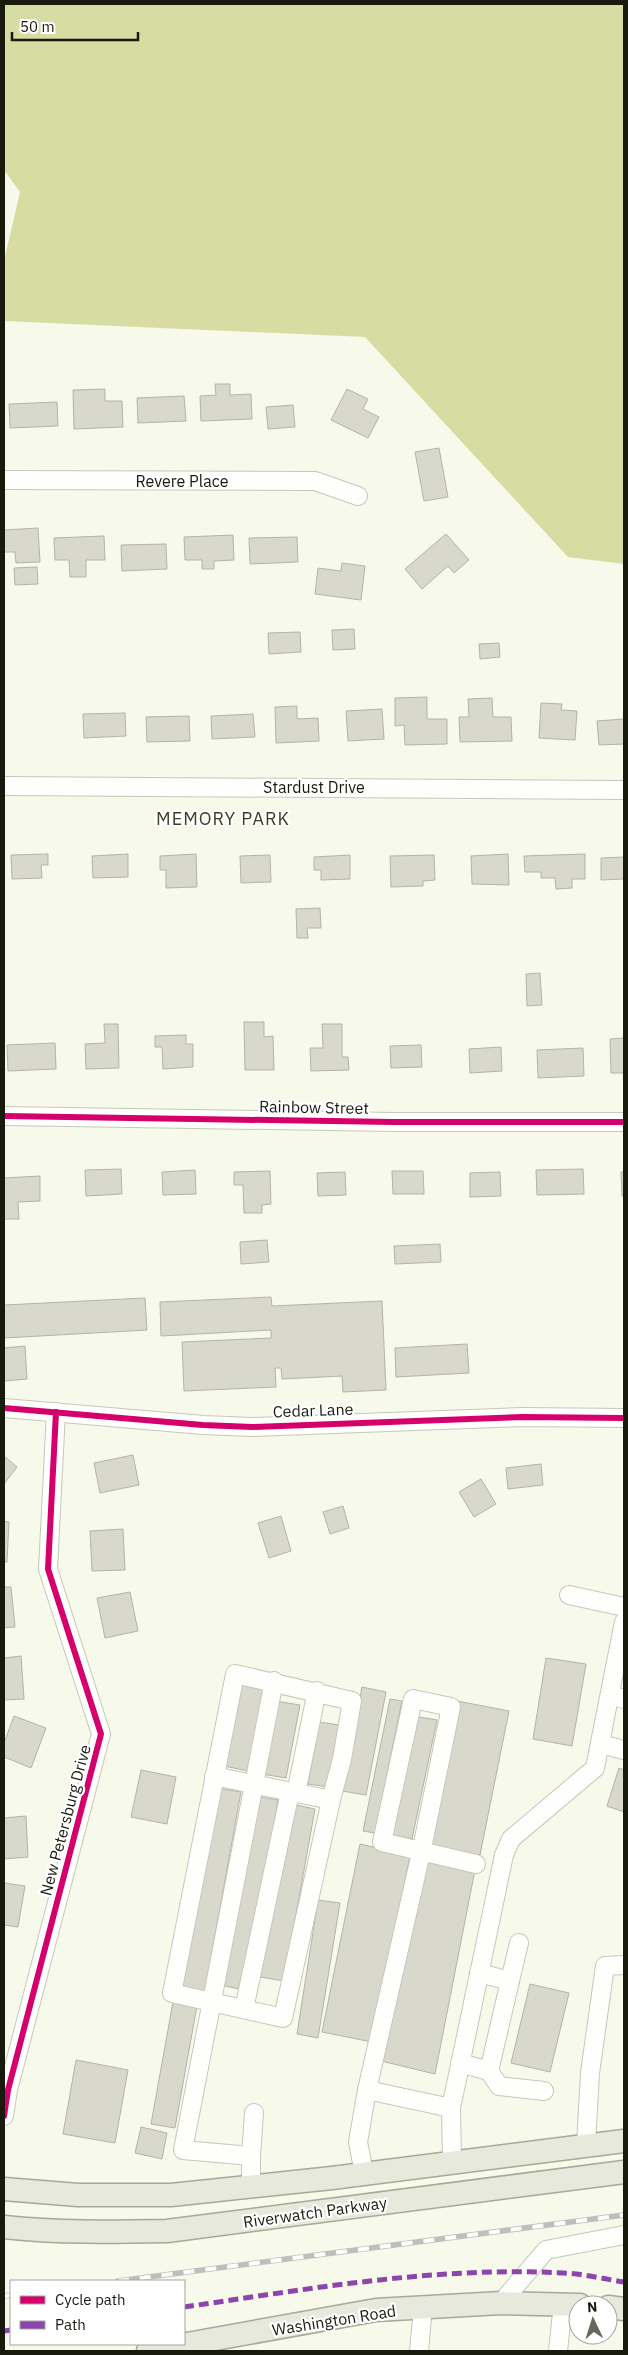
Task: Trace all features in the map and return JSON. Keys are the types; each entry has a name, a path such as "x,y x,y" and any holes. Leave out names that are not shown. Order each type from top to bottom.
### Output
{"main road":[{"name":"Riverwatch Parkway","path":"4,2189 111,2196 171,2195 251,2187 624,2141"},
{"name":"Riverwatch Parkway","path":"4,2227 43,2231 95,2232 167,2230 624,2172"},
{"name":"Washington Road","path":"185,2344 376,2310 501,2303 568,2304"},
{"name":"Washington Road","path":"148,2351 181,2345"}],"street":[{"name":"Revere Place","path":"4,480 315,481 358,496"},
{"name":"Stardust Drive","path":"4,786 624,790"},
{"name":"Rainbow Street","path":"4,1116 393,1122 624,1122"},
{"name":"Cedar Lane","path":"4,1408 203,1426 522,1417 624,1418"},
{"name":"New Petersburg Drive","path":"4,2116 8,2074 101,1734 48,1570 56,1412"},
{"path":"569,1595 624,1607"},
{"path":"452,2161 451,2108 504,1855 511,1840 595,1768 600,1744 617,1697 624,1622"},
{"path":"235,1674 274,1682 352,1701 342,1759 331,1800 283,2018 172,1993 235,1674"},
{"path":"251,2156 182,2150 252,1784 274,1682"},
{"path":"244,2009 317,1691"},
{"path":"364,2173 358,2142 367,2090 421,1853 450,1707 413,1699 382,1842 421,1853 476,1864"},
{"path":"600,1744 624,1750"},
{"path":"214,1776 331,1800"},
{"path":"489,2072 518,1943"},
{"path":"586,2145 590,2073 605,1966 624,1965"},
{"path":"479,1973 510,1981"},
{"path":"460,2063 489,2072 499,2086 544,2091"},
{"path":"367,2090 451,2108"},
{"path":"251,2187 254,2113"},
{"path":"501,2303 546,2250 624,2235"},
{"path":"419,2351 423,2308"},
{"path":"558,2351 568,2315"}],"green space":[{"path":"4,4 624,4 624,564 568,557 365,337 4,321 4,261 20,192 4,170"}],"building":[{"path":"215,384 230,384 230,395 251,394 252,419 201,421 200,396 216,395"},
{"path":"105,389 105,401 122,401 123,427 74,429 73,390"},
{"path":"347,389 368,399 363,409 379,417 368,438 331,420"},
{"path":"184,396 186,421 138,423 137,398"},
{"path":"57,402 58,426 10,428 9,404"},
{"path":"293,405 295,427 268,429 266,407"},
{"path":"439,448 448,497 424,501 415,452"},
{"path":"38,528 40,562 16,563 15,552 4,552 4,530"},
{"path":"446,534 469,560 454,573 448,566 422,589 405,569"},
{"path":"233,535 234,560 214,561 214,569 202,569 202,560 185,560 184,537"},
{"path":"104,536 105,560 86,560 86,577 70,577 69,560 55,560 54,538"},
{"path":"297,537 298,562 250,564 249,538"},
{"path":"166,544 167,569 122,571 121,545"},
{"path":"342,563 365,566 361,600 315,594 318,568 341,571"},
{"path":"37,567 38,584 15,585 14,568"},
{"path":"354,629 355,649 333,650 332,630"},
{"path":"300,632 301,652 269,654 268,633"},
{"path":"499,643 500,657 480,659 479,644"},
{"path":"427,697 427,719 447,719 447,744 405,745 404,725 395,726 395,698"},
{"path":"492,698 493,717 511,717 512,741 460,742 459,717 469,717 468,699"},
{"path":"541,703 562,704 561,710 577,711 575,740 539,738"},
{"path":"297,706 297,719 318,718 319,741 276,743 275,707"},
{"path":"382,709 384,739 348,741 346,711"},
{"path":"125,713 126,736 84,738 83,714"},
{"path":"253,714 255,737 212,739 211,716"},
{"path":"189,716 190,741 147,742 146,717"},
{"path":"624,719 624,744 599,745 597,721"},
{"path":"48,854 48,865 41,865 42,878 12,879 11,855"},
{"path":"128,854 128,877 93,878 92,856"},
{"path":"196,854 197,887 166,888 166,870 160,870 160,856"},
{"path":"508,854 509,885 472,884 471,856"},
{"path":"585,854 585,879 572,879 572,888 556,889 555,878 541,878 541,872 525,872 524,856"},
{"path":"270,855 271,882 241,883 240,856"},
{"path":"350,855 350,879 321,880 321,870 314,870 314,857"},
{"path":"434,855 435,880 423,881 423,886 391,887 390,856"},
{"path":"624,857 624,879 601,880 601,858"},
{"path":"320,908 321,928 307,928 308,938 297,938 296,909"},
{"path":"540,973 542,1005 527,1006 526,974"},
{"path":"244,1022 264,1022 264,1037 273,1036 274,1070 245,1070"},
{"path":"104,1024 118,1024 119,1068 86,1069 85,1044 105,1043"},
{"path":"322,1024 342,1024 342,1057 348,1057 349,1070 311,1071 310,1048 323,1048"},
{"path":"186,1035 186,1044 193,1044 193,1067 163,1069 162,1047 155,1047 155,1036"},
{"path":"624,1038 624,1073 611,1073 610,1039"},
{"path":"55,1043 56,1069 8,1071 7,1045"},
{"path":"421,1045 422,1067 391,1068 390,1046"},
{"path":"501,1047 502,1071 470,1073 469,1049"},
{"path":"583,1048 584,1076 538,1078 537,1050"},
{"path":"121,1169 122,1194 86,1196 85,1170"},
{"path":"583,1169 584,1194 537,1195 536,1170"},
{"path":"195,1170 196,1194 163,1195 162,1172"},
{"path":"270,1171 271,1204 262,1205 262,1213 244,1213 243,1185 234,1185 234,1172"},
{"path":"392,1171 423,1171 424,1194 393,1194"},
{"path":"345,1172 346,1195 318,1196 317,1173"},
{"path":"500,1172 501,1196 470,1197 470,1173"},
{"path":"621,1172 624,1172 624,1196 622,1196"},
{"path":"40,1176 40,1201 18,1202 19,1219 4,1219 4,1178"},
{"path":"267,1240 269,1262 241,1264 240,1242"},
{"path":"440,1244 441,1262 395,1264 394,1246"},
{"path":"271,1297 272,1306 382,1301 386,1390 343,1392 342,1376 282,1379 281,1368 275,1368 276,1387 184,1391 182,1342 271,1338 271,1330 161,1336 160,1302"},
{"path":"145,1298 147,1330 4,1338 4,1305"},
{"path":"467,1344 469,1373 396,1377 395,1348"},
{"path":"25,1346 27,1379 4,1381 4,1348"},
{"path":"133,1455 139,1485 100,1493 94,1463"},
{"path":"4,1456 17,1467 4,1484"},
{"path":"541,1464 543,1485 508,1489 506,1468"},
{"path":"481,1479 496,1504 474,1517 459,1492"},
{"path":"343,1506 349,1528 330,1534 323,1512"},
{"path":"281,1516 291,1551 269,1558 258,1523"},
{"path":"4,1521 9,1522 7,1562 4,1562"},
{"path":"123,1529 125,1570 92,1571 90,1531"},
{"path":"4,1587 11,1587 15,1627 4,1628"},
{"path":"130,1592 138,1631 105,1638 97,1598"},
{"path":"21,1656 24,1699 4,1700 4,1658"},
{"path":"546,1658 586,1664 572,1746 533,1739"},
{"path":"241,1682 265,1687 248,1771 224,1766"},
{"path":"362,1687 386,1692 366,1795 342,1791"},
{"path":"390,1699 402,1701 375,1833 363,1831"},
{"path":"276,1701 300,1705 286,1778 262,1774"},
{"path":"457,1701 509,1711 480,1855 426,1845"},
{"path":"14,1716 46,1728 31,1768 4,1757 4,1743"},
{"path":"414,1716 437,1720 412,1839 389,1834"},
{"path":"319,1722 339,1725 328,1787 308,1784"},
{"path":"619,1768 624,1770 624,1812 607,1806"},
{"path":"141,1770 176,1777 167,1824 131,1817"},
{"path":"217,1788 241,1792 205,1991 180,1986"},
{"path":"254,1796 278,1800 244,1990 220,1985"},
{"path":"291,1804 315,1809 284,1981 260,1977"},
{"path":"26,1816 28,1857 4,1859 4,1818"},
{"path":"360,1844 410,1856 372,2042 322,2032"},
{"path":"424,1860 475,1870 435,2074 381,2061"},
{"path":"4,1883 25,1886 18,1927 4,1925"},
{"path":"318,1900 340,1903 318,2038 297,2034"},
{"path":"530,1984 569,1993 550,2072 511,2063"},
{"path":"173,2002 197,2006 175,2128 151,2124"},
{"path":"76,2060 128,2070 115,2143 63,2134"},
{"path":"141,2127 167,2133 162,2159 135,2153"}],"railway":[{"path":"126,2280 624,2215"},
{"path":"4,2296 10,2295"}],"marked path":[{"path":"185,2307 326,2286 469,2273 564,2273 624,2282"},
{"path":"4,2331 10,2330"}],"cycle path":[{"path":"4,1116 393,1122 624,1122"},
{"path":"4,1408 203,1425 252,1427 522,1417 624,1418"},
{"path":"4,2116 8,2090 101,1734 48,1569 56,1412"}],"district":[{"name":"MEMORY PARK","path":"223,818"}]}
